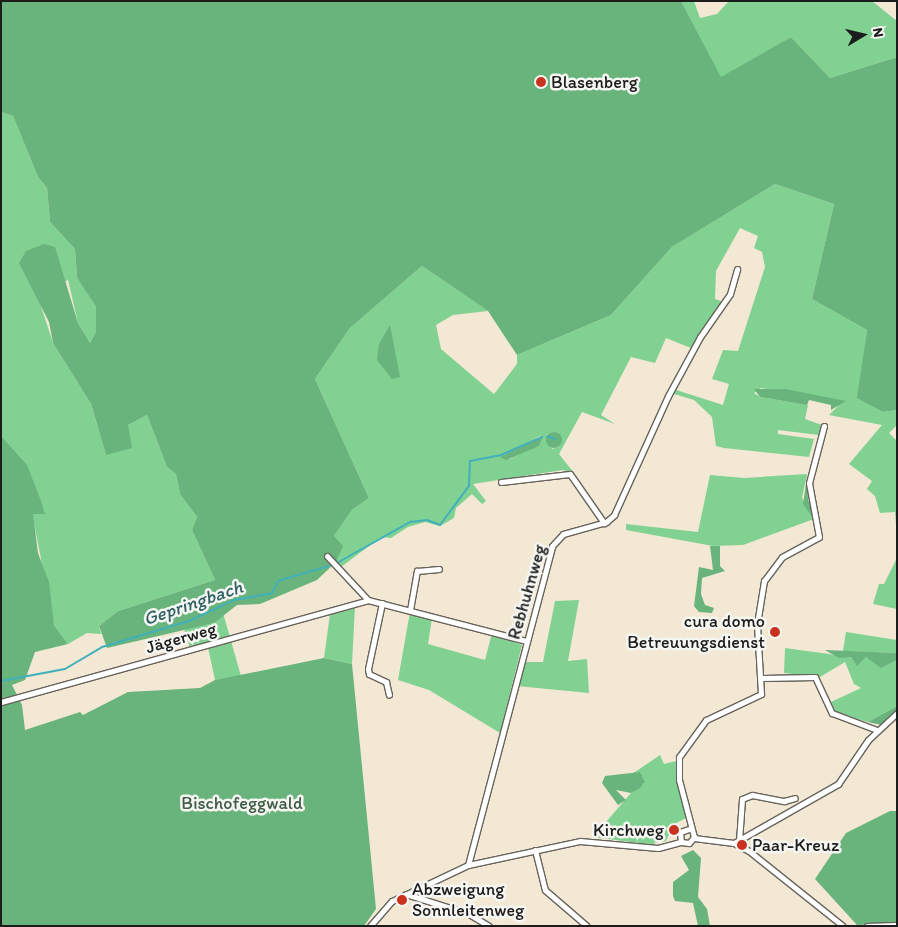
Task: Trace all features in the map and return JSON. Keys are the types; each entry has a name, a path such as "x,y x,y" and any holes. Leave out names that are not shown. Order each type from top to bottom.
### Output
{"street":[{"path":"501,482 570,474 604,523 618,507 668,396 700,337 730,294 737,269"},
{"path":"692,840 677,773 679,757 706,720 759,697 762,678 757,638 760,597 779,560 819,537 809,483 824,426"},
{"name":"Rebhuhnweg","path":"468,865 526,641 554,542 566,532 604,523"},
{"path":"329,558 368,600"},
{"path":"410,610 417,571 439,569"},
{"name":"Jägerweg","path":"1,702 368,600 526,641"},
{"path":"382,603 368,669 369,674 386,682 389,695"},
{"path":"762,678 815,677 832,713 877,730"},
{"path":"736,842 838,784 877,730 897,713"},
{"path":"736,842 742,799 752,795 784,801 795,798"},
{"path":"681,842 680,832 689,829"},
{"path":"370,926 381,909 406,894 468,865 587,840 658,848 692,840 736,842 765,861 809,903 843,926"},
{"path":"535,850 545,890 587,926"},
{"path":"406,894 469,914 488,926"},
{"path":"867,926 897,925"}],"green space":[{"path":"1,1 681,1 721,77 791,37 830,78 897,57 897,410 883,412 857,398 867,330 812,299 834,204 775,184 672,247 611,315 517,355 488,311 422,266 350,328 315,379 369,498 352,510 334,536 343,546 336,562 317,580 260,604 237,605 214,623 107,648 99,626 118,611 215,580 192,530 197,517 180,494 176,474 167,467 147,415 128,425 132,448 106,455 91,404 53,343 49,322 19,263 26,251 44,244 55,247 78,323 90,343 96,332 96,307 77,278 75,249 50,222 47,188 38,177 13,116 1,112"},
{"path":"681,1 694,1 700,18 717,14 729,1 872,1 897,21 897,57 830,78 791,37 721,78"},
{"path":"1,112 13,116 38,177 47,188 50,222 75,249 77,278 96,307 96,332 90,343 78,323 68,280 37,294 53,343 91,404 106,455 128,425 147,415 167,467 176,474 180,494 197,517 192,530 215,580 118,611 99,626 101,634 87,633 68,644 54,625 32,513 1,436"},
{"path":"775,184 834,204 812,299 867,330 858,398 883,412 897,410 897,425 889,433 897,441 897,536 895,512 880,513 875,496 867,489 872,481 849,464 882,425 829,415 843,401 761,388 754,393 760,397 808,405 805,419 822,425 819,435 778,430 778,434 814,439 809,457 724,448 716,446 712,417 694,400 671,393 673,389 723,405 729,384 712,379 723,350 738,351 765,267 762,252 754,248 758,236 740,228 716,271 715,299 724,302 691,348 666,338 655,363 631,357 601,415 615,424 582,412 559,454 574,473 563,470 473,484 486,501 482,504 472,494 456,508 454,518 440,526 425,522 408,527 391,538 381,537 341,567 336,562 334,536 352,510 369,498 315,379 350,328 422,266 488,311 453,315 436,325 441,349 494,394 517,364 517,355 611,315 672,247","holes":["555,432 561,438 559,447 552,449 546,435","542,435 521,453 510,459 502,456"]},
{"path":"390,325 400,377 392,379 377,360 379,344"},
{"path":"754,389 785,389 846,401 831,410 831,405 809,400 807,405 760,397"},
{"path":"554,432 560,434 562,440 560,446 554,448 548,446 546,440 548,434"},
{"name":"Bischofeggwald","path":"1,436 27,465 41,501 45,514 33,514 38,553 49,582 54,625 68,644 35,652 25,680 12,685 22,705 25,730 80,712 83,715 128,692 200,688 215,680 324,658 352,664 376,909 364,926 1,926"},
{"path":"543,436 539,446 506,460 500,457"},
{"path":"807,474 802,498 814,519 743,545 713,546 626,530 626,524 698,532 710,475 744,478"},
{"path":"807,477 808,499 814,519 803,504"},
{"path":"710,546 720,546 720,566 725,571 702,578 701,594 705,605 714,608 712,613 699,612 694,606 699,567 713,570"},
{"path":"897,558 897,609 873,604 879,584 884,584"},
{"path":"579,600 568,661 587,659 589,693 517,686 524,662 543,662 555,601"},
{"path":"355,606 352,664 324,658 330,614"},
{"path":"410,612 432,618 428,644 485,660 492,633 522,645 500,733 429,690 398,680"},
{"path":"223,613 241,676 215,680 207,643 190,648 184,629 214,623"},
{"path":"846,632 897,640 897,653 843,651"},
{"path":"785,648 851,657 857,665 866,657 884,666 897,660 897,706 868,722 836,713 831,702 861,688 854,684 845,662 820,677 784,673"},
{"path":"825,650 897,653 897,660 881,668 866,657 857,666 851,657 839,658"},
{"path":"897,706 897,713 881,725 868,722"},
{"path":"660,755 664,764 676,761 686,818 655,834 654,845 593,837 631,793 644,784 640,772 632,774"},
{"path":"640,772 645,782 640,788 631,793 616,790 626,800 618,805 602,783 605,776"},
{"path":"890,811 897,811 897,923 857,925 815,879 846,833"},
{"path":"664,829 671,830 666,841 654,843 655,835"},
{"path":"693,850 701,858 698,897 707,909 710,926 698,926 693,903 675,901 673,896 673,882 689,870 681,856"}],"waterway":[{"name":"Gepringbach","path":"547,436 555,439"},
{"name":"Gepringbach","path":"337,563 410,522 427,520 440,525 469,486 470,461 501,455 542,437"},
{"name":"Gepringbach","path":"1,681 65,669 102,647 189,621 234,600 272,593 278,581 332,565"}],"place":[{"name":"Blasenberg","path":"541,82"},
{"name":"cura domo Betreuungsdienst","path":"775,632"},
{"name":"Kirchweg","path":"674,830"},
{"name":"Paar-Kreuz","path":"742,845"},
{"name":"Abzweigung Sonnleitenweg","path":"402,900"}]}
